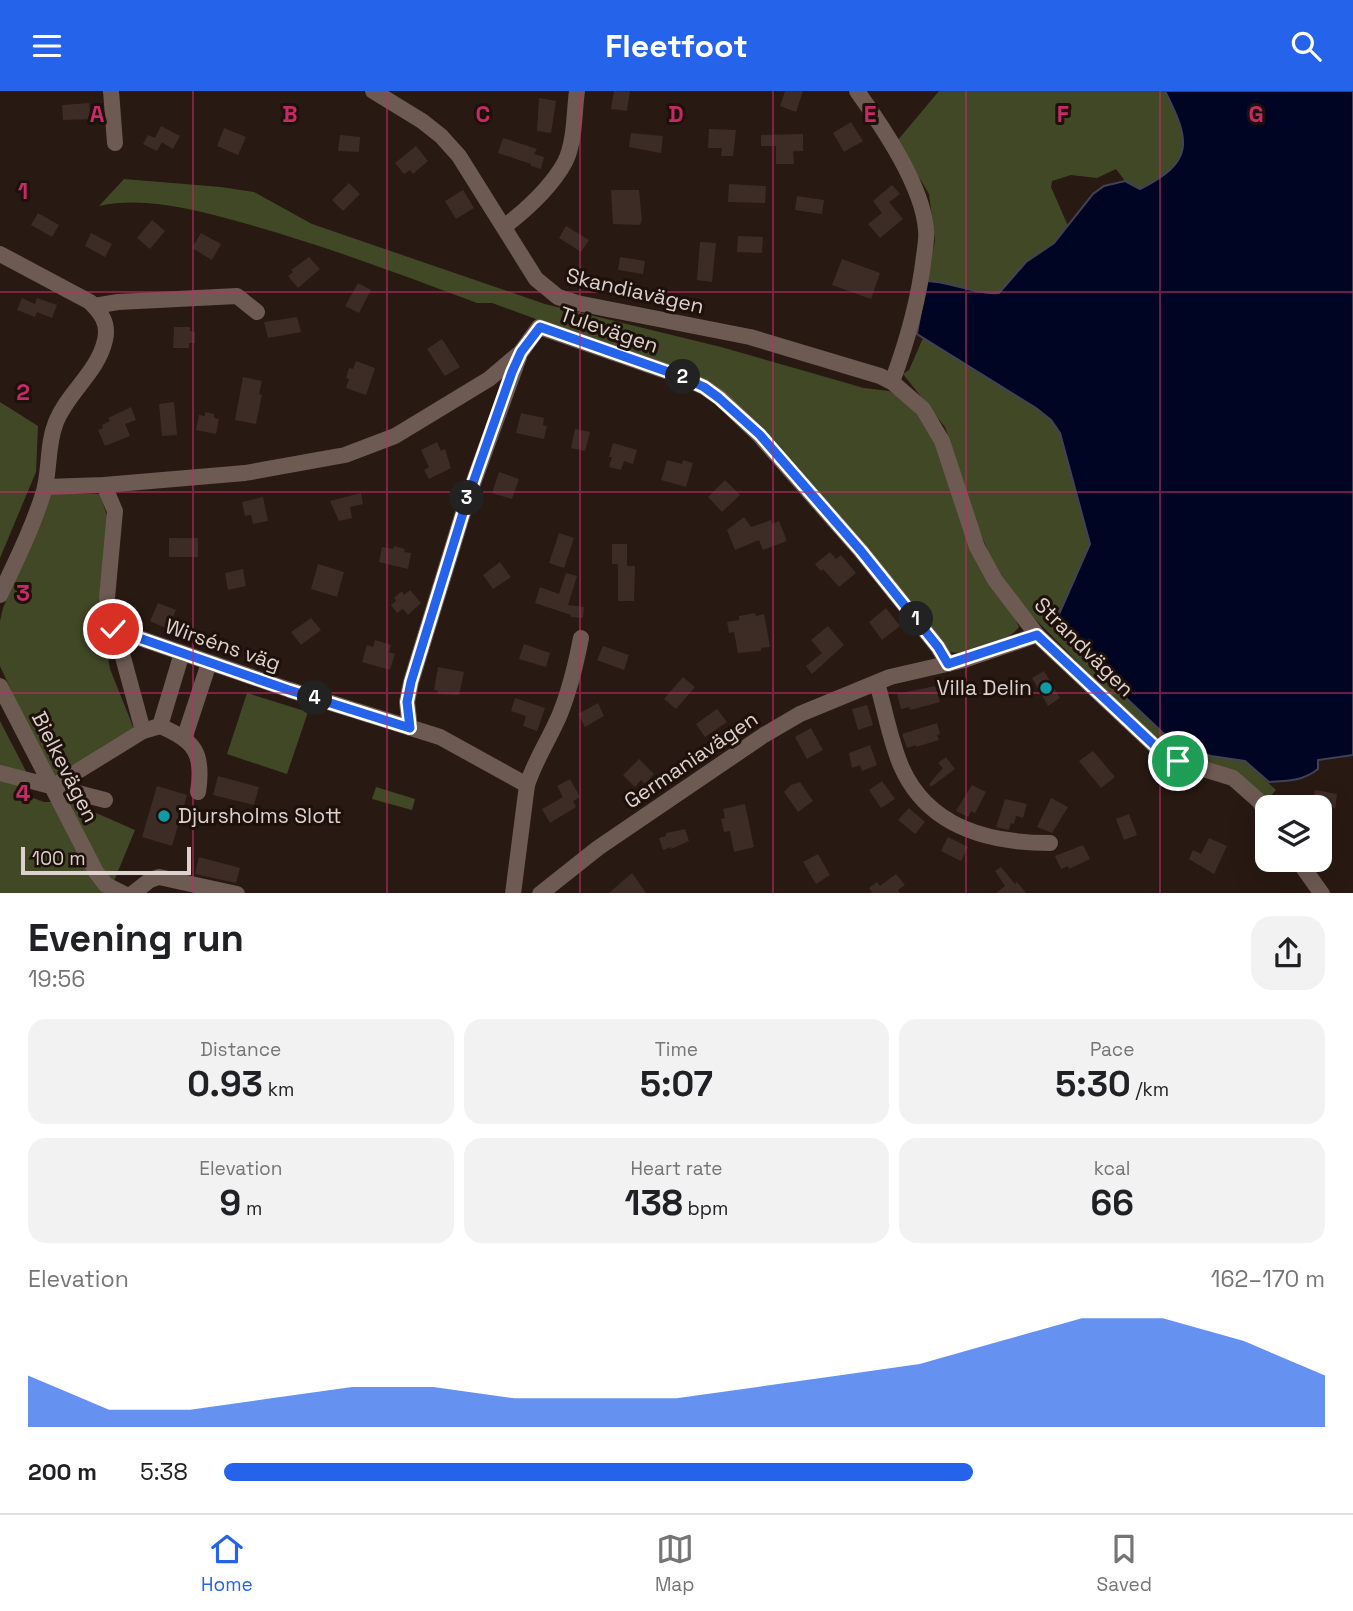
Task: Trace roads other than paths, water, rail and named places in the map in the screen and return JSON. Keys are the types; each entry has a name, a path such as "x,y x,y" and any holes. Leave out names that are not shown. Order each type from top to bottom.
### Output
{"street":[{"path":"111,91 115,143"},
{"name":"Skandiavägen","path":"373,91 422,121 460,156 536,279 558,297 750,337 892,382"},
{"path":"504,227 550,183 565,162 570,146 577,91"},
{"path":"857,91 909,175 920,200 926,230 922,274 908,334 892,382"},
{"path":"0,254 94,306 106,323 106,337 100,355 58,418 49,447 45,487 0,595"},
{"path":"94,306 118,302 254,294"},
{"path":"237,296 257,311"},
{"name":"Tulevägen","path":"45,487 104,485 245,473 345,456 395,436 489,379 521,352 540,327 677,375 704,387 719,398 760,435 861,551 938,647 948,664"},
{"path":"410,728 407,702 411,682 467,500 521,352"},
{"name":"Strandvägen","path":"892,382 923,409 942,441 977,547 995,580 1037,635 1154,745 1178,761 1233,778 1255,797"},
{"path":"104,485 115,511 107,598 113,629 143,731"},
{"name":"Wirséns väg","path":"113,629 209,663 440,737 527,785"},
{"name":"Germaniavägen","path":"541,893 598,848 764,735 800,714 890,677 948,664 1037,635"},
{"path":"513,893 527,785 533,766 561,713 581,638"},
{"path":"160,726 182,653"},
{"path":"184,736 209,663"},
{"path":"877,683 901,766 932,808 965,829 988,838 1016,843 1049,843"},
{"name":"Bielkevägen","path":"0,686 96,872 107,885 122,893"},
{"path":"52,787 143,731 160,726 184,736 195,752 201,774 198,792"},
{"path":"0,773 106,800"},
{"path":"1306,872 1321,893"},
{"path":"133,893 144,883 159,877 232,893"}],"water":[{"path":"1165,91 1353,91 1353,755 1318,760 1318,769 1295,780 1269,782 1245,761 1211,756 1185,748 1162,732 1066,641 1056,621 1090,544 1060,433 1051,420 1036,408 917,334 926,281 999,293 1026,262 1054,243 1093,194 1104,186 1125,181 1140,189 1170,169 1178,160 1183,137"}],"place":[{"name":"Villa Delin","path":"1046,688"},
{"name":"Djursholms Slott","path":"164,816"}]}
